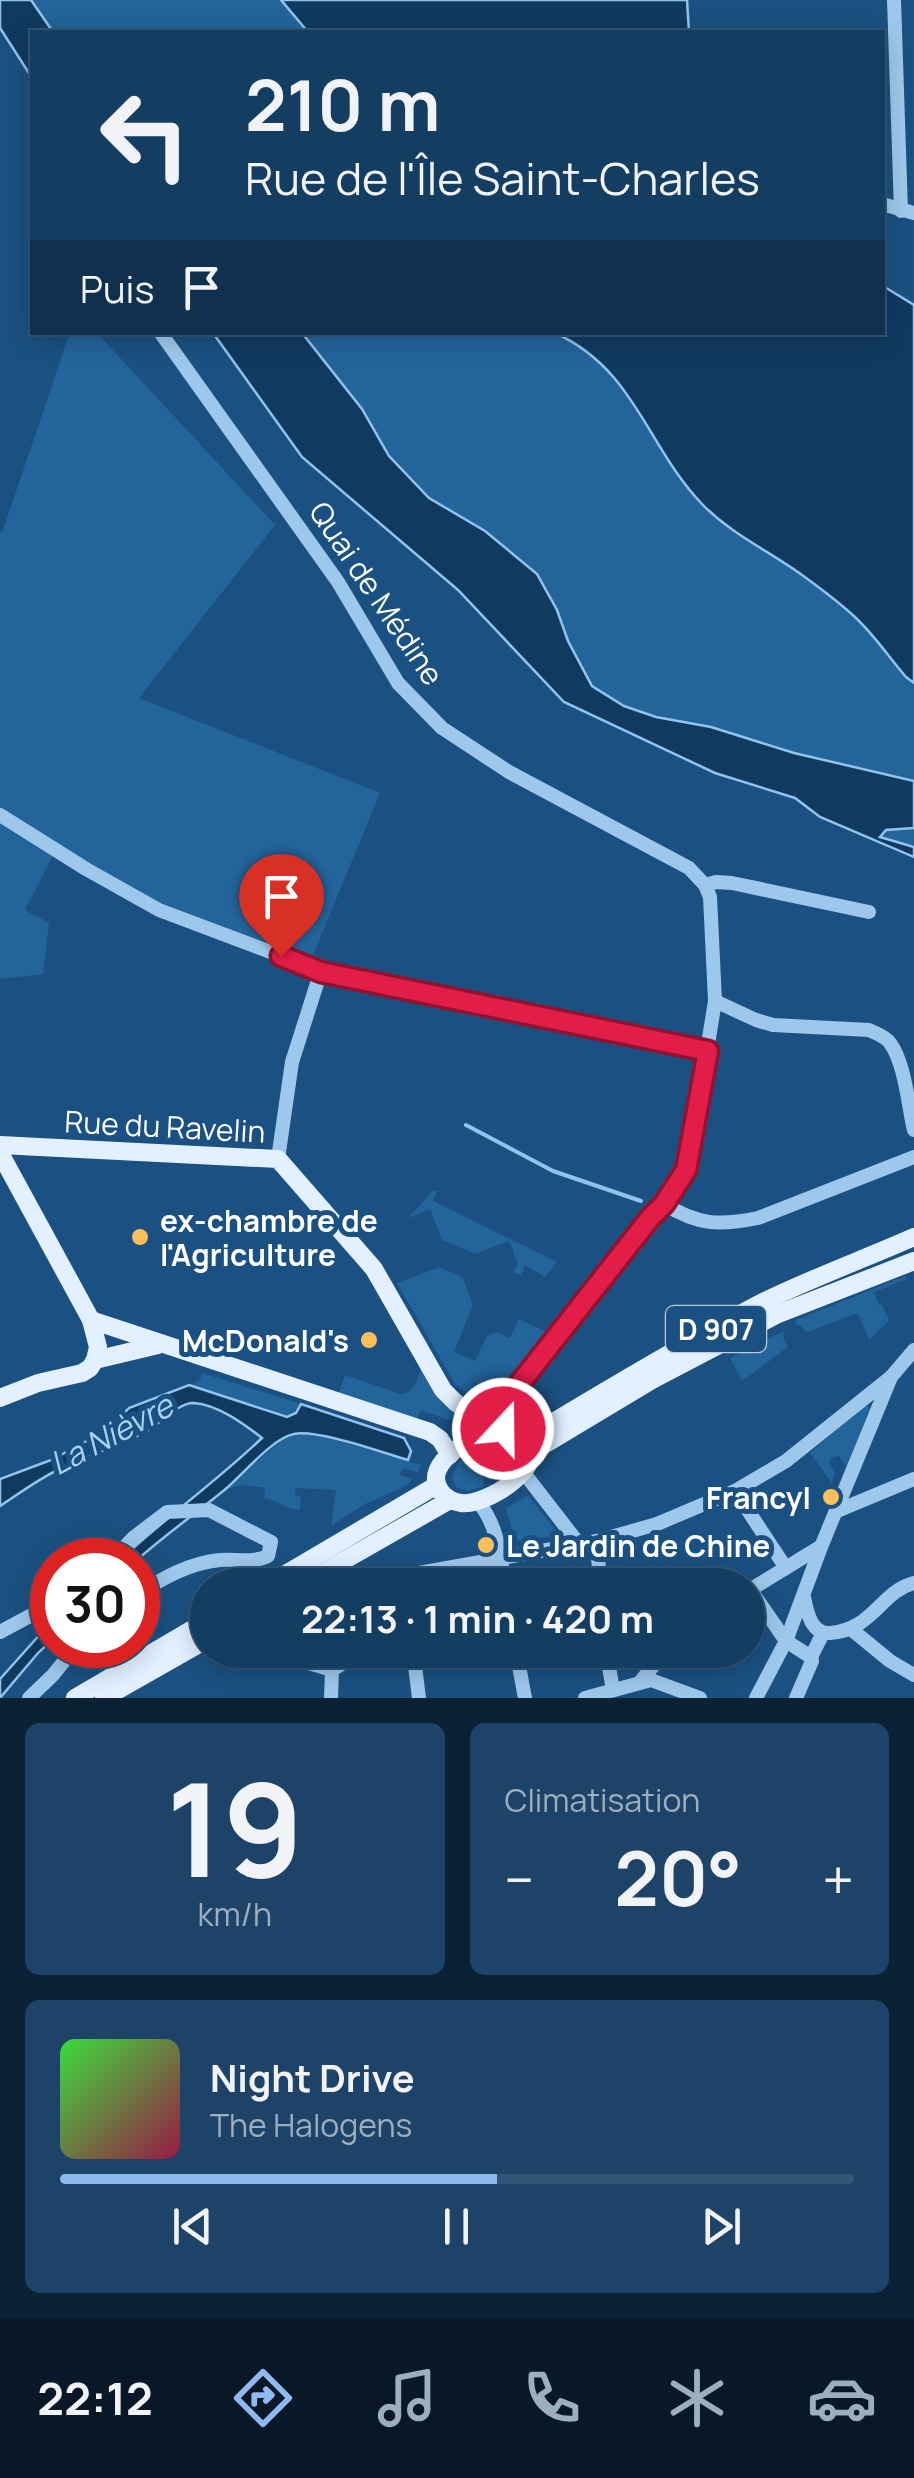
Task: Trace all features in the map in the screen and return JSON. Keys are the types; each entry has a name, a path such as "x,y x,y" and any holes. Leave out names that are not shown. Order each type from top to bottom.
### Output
{"main road":[{"name":"Rue du Ravelin","path":"0,1144 278,1159 374,1269 442,1390 498,1429"},
{"path":"12,1174 36,1147"},
{"path":"0,1152 91,1320 98,1347 95,1360 82,1373 38,1383 0,1398"},
{"name":"D 907","path":"529,1445 619,1382 760,1304 914,1238"},
{"name":"D 907","path":"529,1445 778,1314 914,1260"},
{"path":"91,1320 430,1432 450,1455"},
{"path":"95,1360 161,1344"},
{"path":"498,1429 516,1432 529,1445 530,1463 524,1473 478,1502 450,1500 437,1485 442,1462 470,1440 498,1429"},
{"path":"296,1568 437,1485"},
{"path":"332,1568 450,1500"},
{"path":"75,1698 190,1631"},
{"path":"104,1698 190,1649"}],"street":[{"path":"894,0 908,212"},
{"name":"Quai de Médine","path":"162,335 338,582 398,684 442,728 509,772 689,868 705,885"},
{"path":"0,814 160,910 321,972 708,1051"},
{"path":"498,1429 517,1387 664,1204 686,1170 715,1002 712,908 705,885 732,883 870,912"},
{"path":"278,1159 292,1062 321,972"},
{"path":"715,1002 774,1024 869,1030 882,1036 898,1059 914,1130"},
{"path":"664,1204 702,1222 738,1222 758,1218 914,1156"},
{"path":"457,1568 656,1524 735,1491 786,1461 891,1377 914,1350"},
{"path":"763,1696 891,1377"},
{"path":"524,1473 578,1544"},
{"path":"837,1512 914,1479"},
{"path":"735,1491 782,1563"},
{"path":"478,1502 494,1529 502,1568"},
{"path":"133,1538 166,1512 209,1510 271,1542 268,1556 261,1560 216,1560 160,1580"},
{"path":"597,1540 599,1568"},
{"path":"765,1577 782,1563 821,1547"},
{"path":"804,1596 811,1622 824,1632 851,1629 863,1623 903,1586 914,1584"},
{"path":"765,1612 786,1641 811,1656"},
{"path":"0,1632 30,1616"},
{"path":"851,1629 914,1675"},
{"path":"796,1698 824,1632"},
{"path":"29,1698 58,1668"},
{"path":"325,1668 335,1668"},
{"path":"415,1668 419,1698"},
{"path":"519,1668 525,1698"},
{"path":"609,1668 613,1690"},
{"path":"641,1681 651,1668"},
{"path":"331,1698 332,1670"},
{"path":"585,1698 641,1681 661,1682 700,1698"}],"shaded area":[{"path":"31,0 281,0 306,30 52,30"},
{"path":"69,335 99,335 275,525 139,698 380,793 311,960 156,901 58,846 25,910 49,923 43,974 0,979 2,533"},
{"path":"304,335 560,335 582,348 622,388 683,482 702,504 843,606 914,683 914,781 794,753 711,727 656,717 624,706 592,686 557,610 485,531 429,498 389,456 362,409"},
{"path":"914,828 914,847 880,837 886,830"},
{"path":"437,1191 433,1201 557,1262 545,1277 525,1265 521,1275 513,1272 518,1264 509,1241 475,1254 442,1240 430,1209 408,1218"},
{"path":"440,1267 463,1278 473,1305 454,1352 475,1361 487,1336 497,1332 510,1338 519,1319 547,1332 484,1407 455,1384 397,1283"},
{"path":"906,1276 907,1279 874,1292 889,1321 869,1340 858,1313 807,1332 795,1324 796,1320"},
{"path":"784,1331 788,1347 742,1381 730,1358"},
{"path":"422,1363 462,1418 448,1420 421,1410 415,1423 337,1398 345,1375 400,1394 410,1391"},
{"path":"202,1373 301,1404 296,1413 287,1417 190,1386 200,1380"},
{"path":"865,1404 870,1408 846,1467 839,1456 831,1458 829,1464 835,1473 832,1483 810,1453"},
{"path":"298,1433 421,1465 418,1472 403,1468 400,1475 412,1479 406,1486 365,1504 331,1526 336,1490 296,1488 295,1496 301,1497 300,1510 264,1498 265,1488 245,1485 225,1489 282,1440"},
{"path":"504,1440 515,1443 520,1455 504,1477 489,1456 487,1444"},
{"path":"468,1454 483,1474 484,1486 468,1491 457,1488 452,1477 458,1463"},
{"path":"528,1496 560,1535 515,1541 506,1508"}],"water":[{"path":"0,0 31,0 52,30 30,30 30,75 0,28"},
{"path":"281,0 687,0 689,30 306,30"},
{"path":"885,287 914,305 914,683 843,607 702,504 683,482 622,388 582,348 559,335 885,335"},
{"path":"214,335 304,335 362,409 389,456 429,498 485,531 537,574 592,686 624,706 656,717 711,727 794,753 914,781 914,828 886,830 880,837 914,847 914,857 820,817 795,798 715,773 564,702 458,590 302,457"},
{"name":"La Nièvre","path":"189,1385 287,1417 296,1413 301,1404 404,1438 411,1451 408,1460 318,1435 294,1434 268,1449 228,1487 160,1540 145,1538 262,1438 221,1411 193,1403 181,1406 138,1436 55,1471 0,1506 0,1479 82,1444 112,1425 129,1408"},
{"path":"30,1646 30,1662 0,1698 0,1679"}],"waterway":[{"path":"466,1125 553,1171 641,1201"}],"place":[{"name":"ex-chambre de l'Agriculture","path":"140,1237"},
{"name":"McDonald's","path":"369,1340"},
{"name":"Francyl","path":"831,1497"},
{"name":"Le Jardin de Chine","path":"486,1545"}],"route":[{"path":"281,956 321,972 708,1051 686,1170 677,1187 517,1387 503,1416 503,1429"}]}
